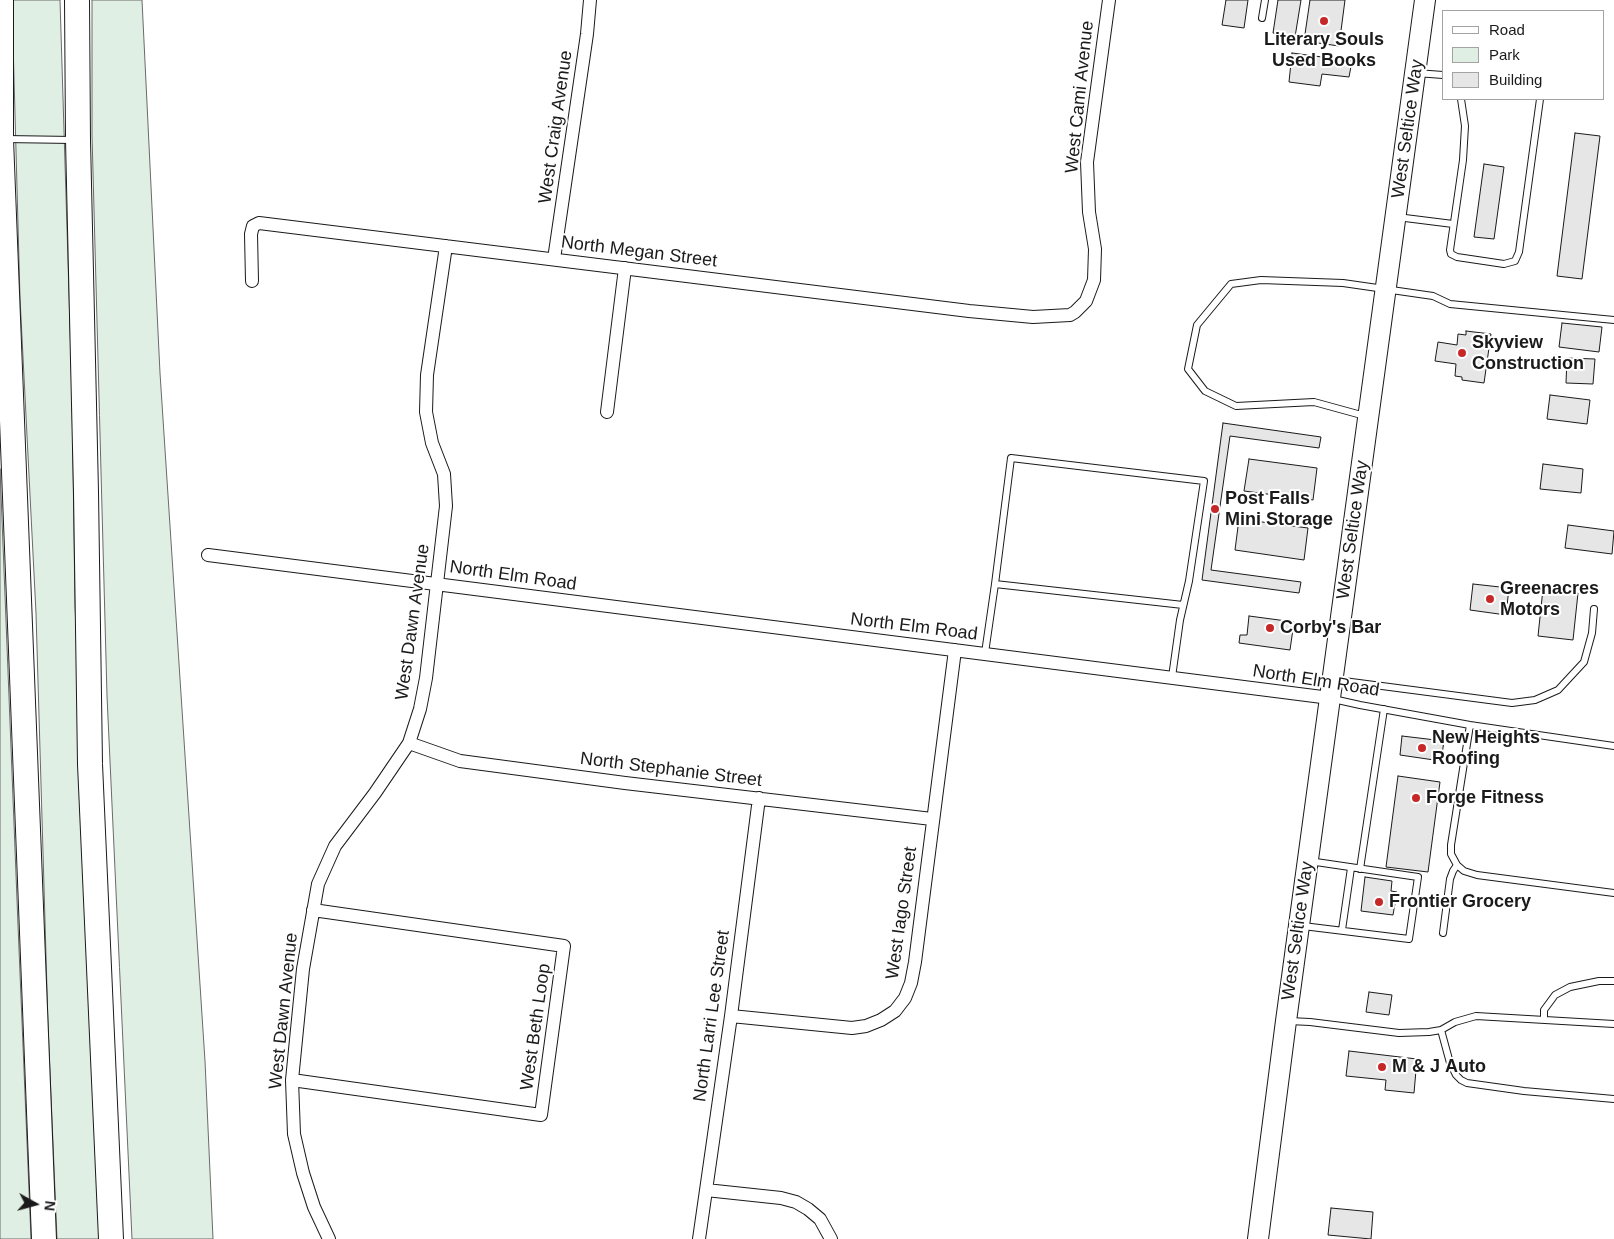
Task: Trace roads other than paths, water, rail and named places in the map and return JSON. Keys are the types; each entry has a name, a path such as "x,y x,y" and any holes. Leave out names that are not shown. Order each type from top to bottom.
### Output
{"highway":[{"path":"1,0 1,139 44,1239"},
{"path":"77,0 90,764 111,1239"}],"main road":[{"name":"West Seltice Way","path":"1258,1239 1307,861 1425,0"}],"street":[{"name":"West Craig Avenue","path":"554,259 587,34 590,0"},
{"name":"West Cami Avenue","path":"1075,312 1086,301 1094,280 1095,249 1089,212 1087,162 1109,0"},
{"name":"North Megan Street","path":"252,281 251,234 253,226 259,224 1033,317 1057,317 1070,315 1075,312"},
{"name":"West Dawn Avenue","path":"329,1239 314,1207 303,1173 294,1134 292,1080 303,970 318,884 335,846 376,793 409,743 420,709 426,678 446,506 444,474 432,443 426,412 427,375 446,246"},
{"path":"607,412 625,268"},
{"name":"North Elm Road","path":"208,555 1172,677 1331,688"},
{"name":"West Iago Street","path":"731,1016 852,1028 866,1026 881,1020 895,1010 905,998 911,983 955,650"},
{"name":"North Stephanie Street","path":"409,743 460,761 625,783 932,819"},
{"name":"North Larri Lee Street","path":"699,1239 731,1016 759,798"},
{"name":"West Beth Loop","path":"292,1080 541,1114 564,946 313,910"},
{"path":"706,1190 781,1198 796,1202 820,1219 831,1239"}],"lane":[{"path":"1262,18 1265,0"},
{"path":"1415,73 1442,76"},
{"path":"1461,100 1464,126 1463,160 1453,224 1451,254 1457,257 1504,264 1515,261 1519,252 1540,100"},
{"path":"1,139 78,140"},
{"path":"1396,217 1453,224"},
{"path":"1368,418 1314,402 1236,406 1205,391 1188,369 1197,325 1231,284 1261,280 1343,283 1433,296 1450,304 1614,320"},
{"path":"985,653 1011,458 1204,481 1172,677"},
{"path":"995,584 1183,604"},
{"path":"1331,688 1512,703 1535,700 1558,690 1584,662 1592,633 1594,609"},
{"name":"North Elm Road","path":"1331,688 1384,710 1470,725 1614,746"},
{"path":"1360,869 1384,710"},
{"path":"1470,725 1451,845 1451,854 1457,865 1464,871 1477,875 1614,893"},
{"path":"1299,925 1409,939 1418,877 1307,861"},
{"path":"1443,933 1450,879 1452,871 1457,865"},
{"path":"1342,930 1352,868"},
{"path":"1544,1020 1544,1010 1555,995 1562,991 1570,987 1599,981 1614,981"},
{"path":"1286,1021 1310,1022 1399,1033 1441,1030 1454,1022 1476,1016 1614,1024"},
{"path":"1441,1030 1453,1069 1461,1080 1467,1083 1524,1092 1614,1099"}],"place":[{"name":"Literary Souls Used Books","path":"1324,21"},
{"name":"Skyview Construction","path":"1462,353"},
{"name":"Post Falls Mini Storage","path":"1215,509"},
{"name":"Greenacres Motors","path":"1490,599"},
{"name":"Corby's Bar","path":"1270,628"},
{"name":"New Heights Roofing","path":"1422,748"},
{"name":"Forge Fitness","path":"1416,798"},
{"name":"Frontier Grocery","path":"1379,902"},
{"name":"M & J Auto","path":"1382,1067"}]}
